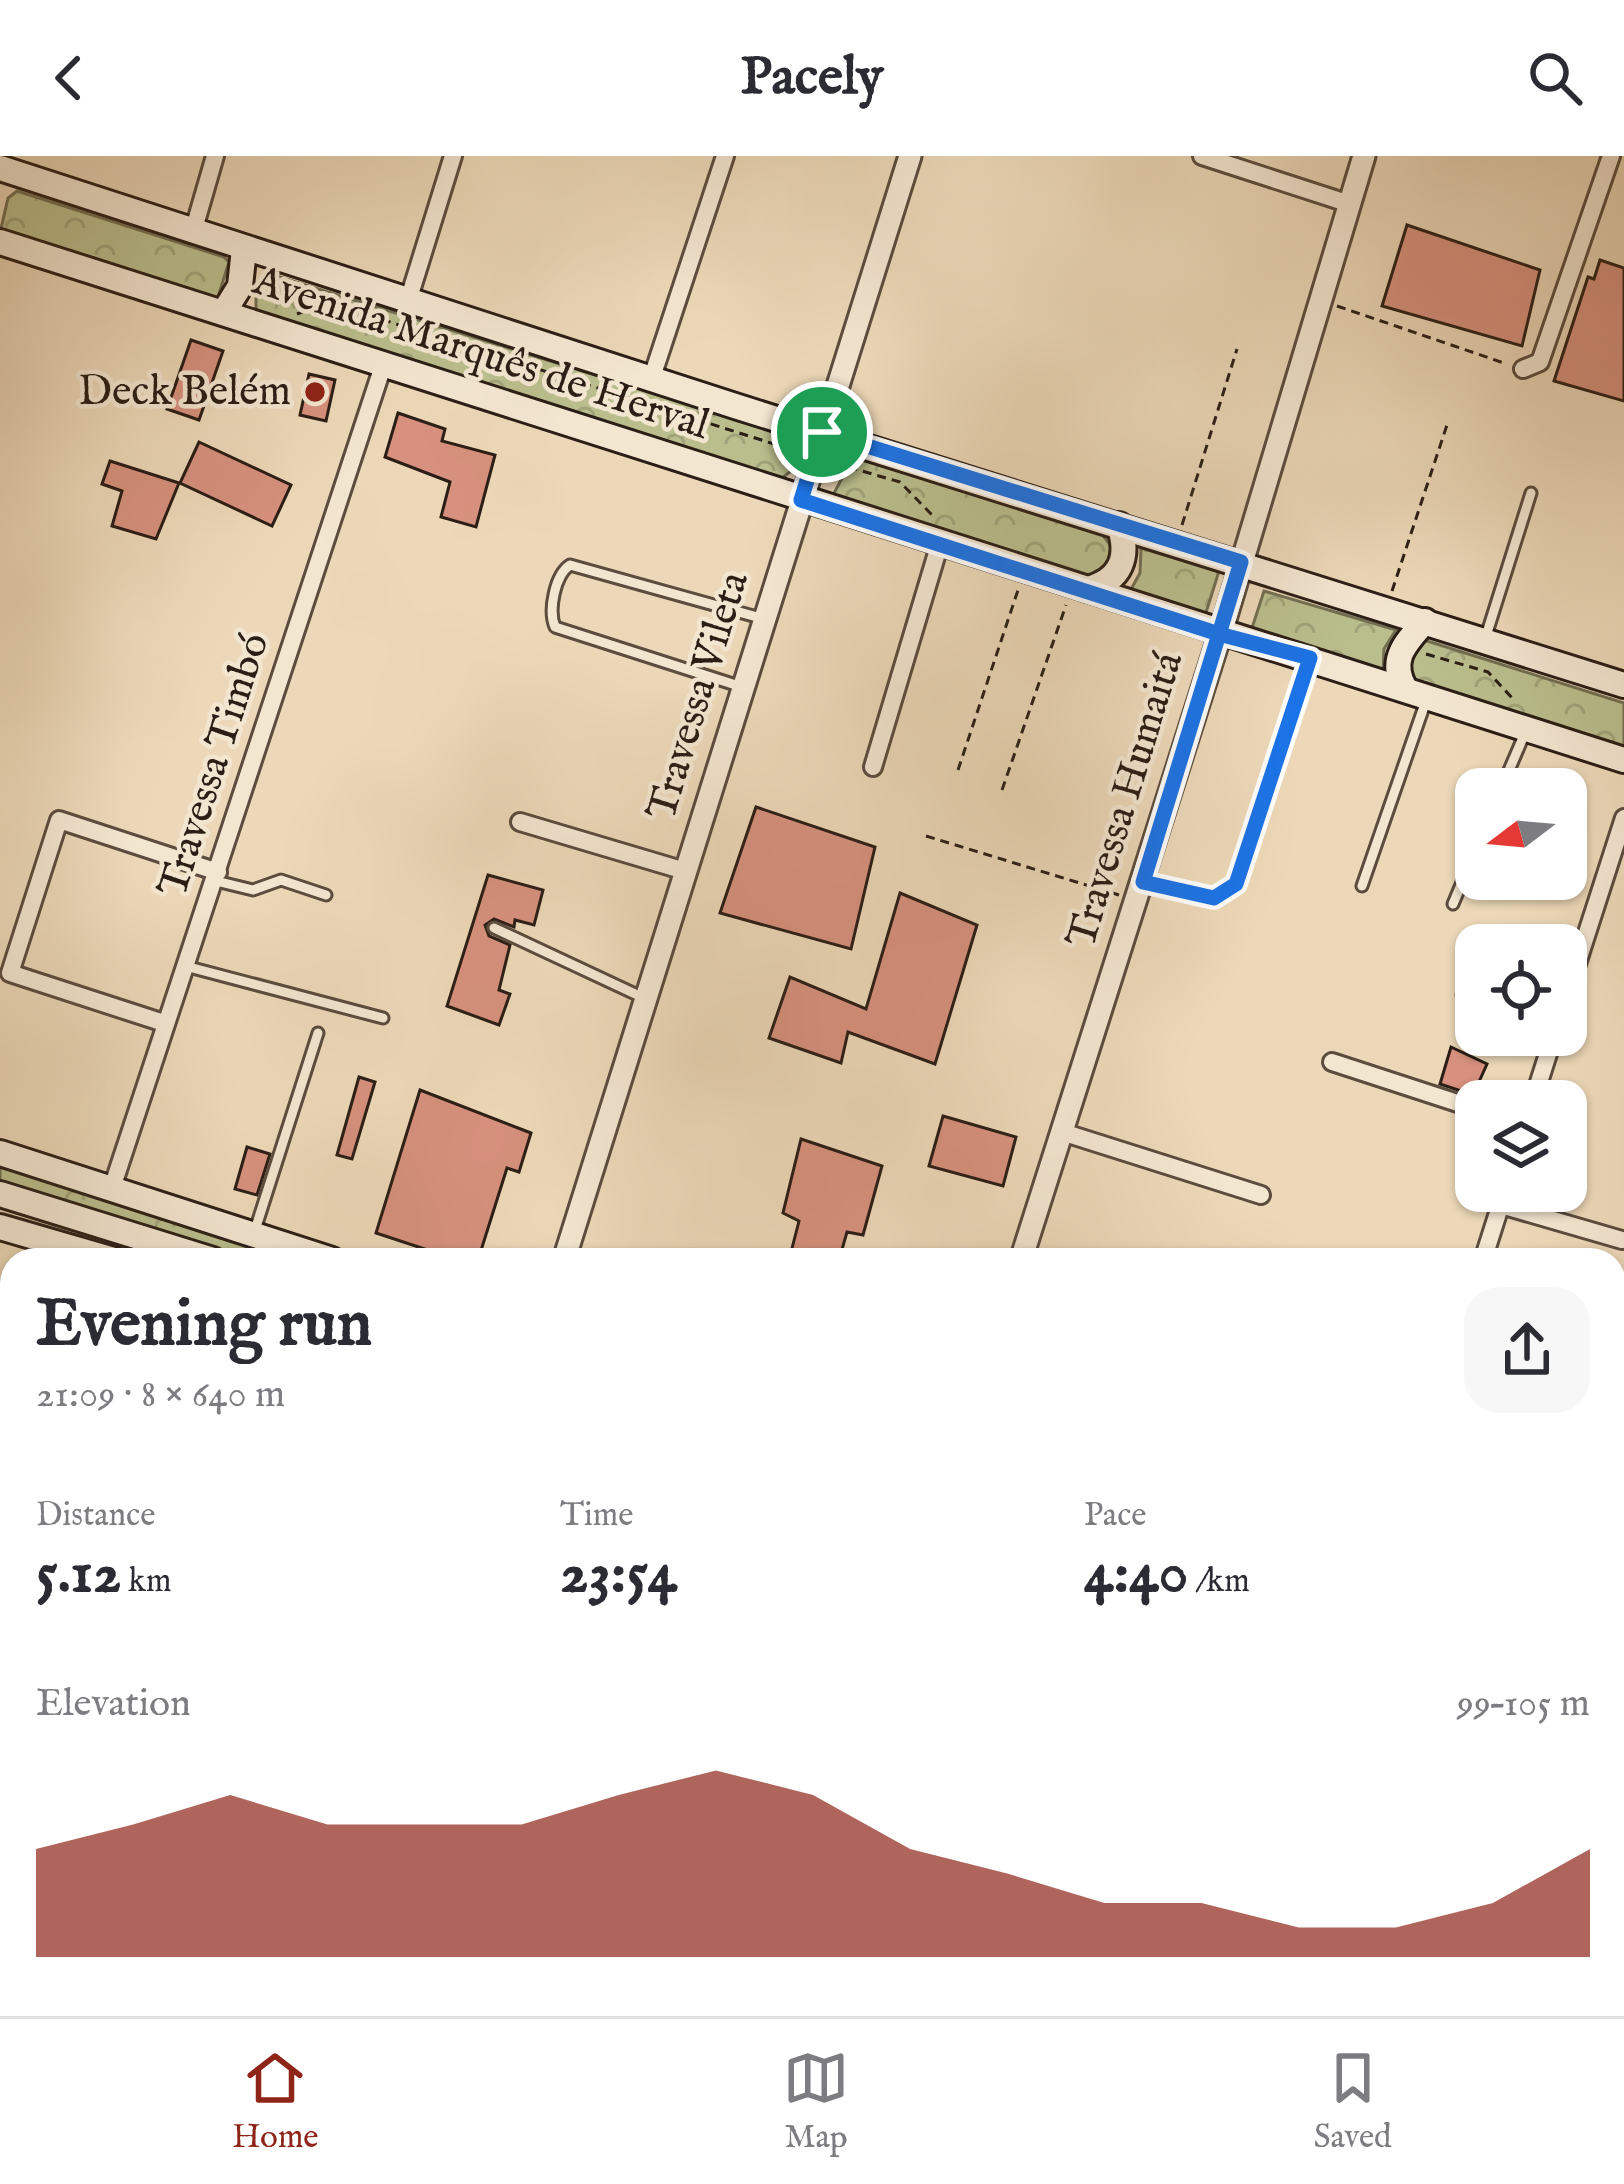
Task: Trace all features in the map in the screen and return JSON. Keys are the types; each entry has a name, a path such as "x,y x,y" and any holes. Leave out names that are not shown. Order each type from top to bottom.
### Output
{"main road":[{"name":"Avenida Marquês de Herval","path":"0,168 1624,685"},
{"name":"Avenida Marquês de Herval","path":"0,242 1624,760"},
{"path":"224,311 240,286 244,249"},
{"path":"1081,586 1106,584 1120,568 1124,551 1119,525"},
{"path":"1416,693 1397,672 1399,654 1425,621"},
{"path":"0,1153 295,1248"},
{"path":"0,1194 174,1248"},
{"path":"0,1227 70,1248"}],"street":[{"path":"193,232 215,156"},
{"path":"408,301 453,156"},
{"path":"652,377 725,156"},
{"name":"Travessa Vileta","path":"568,1248 910,156"},
{"path":"1202,156 1350,204"},
{"name":"Travessa Humaitá","path":"1025,1248 1364,156"},
{"path":"1522,369 1540,362 1611,156"},
{"name":"Travessa Timbó","path":"112,1188 384,363"},
{"path":"873,767 940,543"},
{"path":"1138,891 1214,898 1236,884 1310,658"},
{"path":"1587,933 1624,818"},
{"path":"164,1023 10,973 59,820 217,877"},
{"path":"520,822 685,871"},
{"path":"1332,1062 1455,1102"},
{"path":"1062,1132 1261,1195"},
{"path":"1488,1248 1499,1212"},
{"path":"1543,1212 1622,1240"}],"lane":[{"path":"1484,641 1531,494"},
{"path":"742,687 555,627 552,611 560,574 570,565 764,619"},
{"path":"1362,886 1416,693"},
{"path":"1510,768 1527,728"},
{"path":"217,877 253,890 272,879 326,895"},
{"path":"1453,904 1455,899"},
{"path":"494,928 646,999"},
{"path":"184,966 383,1018"},
{"path":"254,1235 318,1033"}],"path":[{"path":"1318,300 1522,369"},
{"path":"1177,542 1237,349"},
{"path":"1386,609 1447,424"},
{"path":"958,770 1026,569"},
{"path":"1002,790 1081,586"},
{"path":"926,836 1138,891"}],"green space":[{"path":"17,191 224,257 229,262 217,300 0,233 8,198"},
{"path":"267,273 792,436 797,440 790,472 778,481 256,312 256,287"},
{"path":"854,456 1101,533 1111,546 1110,566 1091,580 837,500 833,495"},
{"path":"1141,548 1219,571 1204,619 1129,593 1140,573"},
{"path":"1264,591 1396,630 1384,649 1383,675 1251,631"},
{"path":"1424,640 1624,703 1624,749 1412,682 1410,659"},
{"path":"0,1164 260,1248 195,1248 0,1187"}],"building":[{"path":"1407,225 1540,270 1522,346 1382,306"},
{"path":"1600,260 1624,268 1624,401 1554,381 1588,277 1594,279"},
{"path":"191,340 223,351 199,420 167,409"},
{"path":"309,374 335,380 326,421 300,415"},
{"path":"398,413 445,429 442,441 495,455 476,527 441,517 450,482 385,457"},
{"path":"199,442 291,485 272,526 180,483"},
{"path":"110,461 179,483 156,539 112,526 122,491 102,484"},
{"path":"756,807 875,847 851,949 720,913"},
{"path":"488,875 543,890 534,925 515,920 514,927 494,919 485,925 489,936 510,945 499,990 510,994 499,1025 447,1006"},
{"path":"900,893 977,925 935,1064 848,1032 841,1063 769,1038 790,977 866,1009"},
{"path":"1451,1047 1455,1056 1470,1056 1487,1064 1480,1080 1455,1080 1455,1089 1440,1084"},
{"path":"359,1077 375,1082 352,1159 337,1155"},
{"path":"420,1090 531,1133 519,1172 507,1168 482,1248 422,1248 376,1233"},
{"path":"943,1116 1016,1137 1003,1186 929,1166"},
{"path":"801,1139 882,1166 863,1235 847,1232 842,1248 792,1248 799,1221 783,1213"},
{"path":"247,1147 270,1154 257,1195 235,1189"}],"place":[{"name":"Deck Belém","path":"315,392"}],"route":[{"path":"822,432 801,500 1219,634 1143,882 1214,898 1236,884 1310,658 1219,634 1241,562 822,432"}]}
